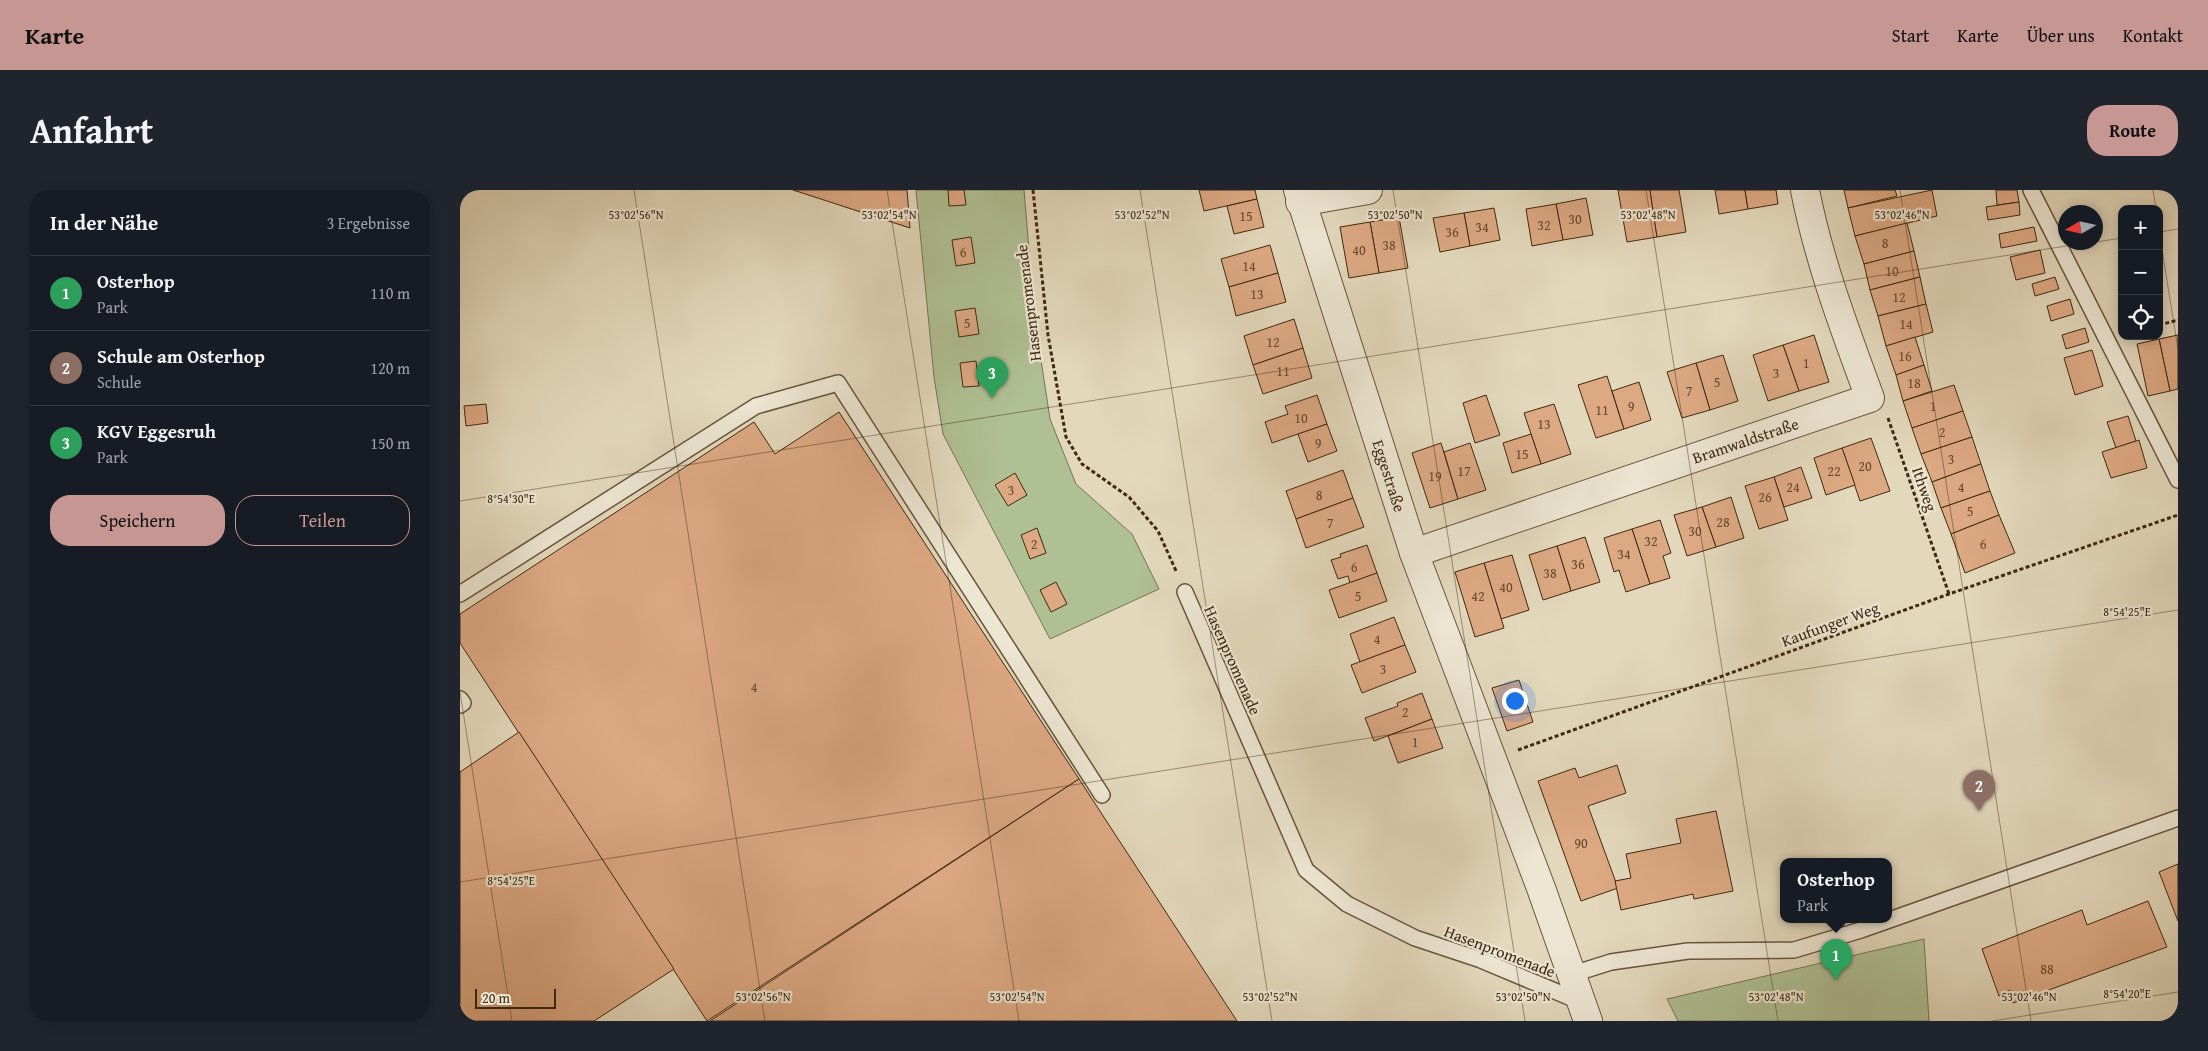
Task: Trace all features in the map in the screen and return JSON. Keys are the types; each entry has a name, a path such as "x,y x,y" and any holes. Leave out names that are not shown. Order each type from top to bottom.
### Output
{"street":[{"path":"1299,196 1368,190"},
{"path":"1806,190 1811,221 1830,289 1870,398"},
{"name":"Eggestraße","path":"1299,196 1414,553 1573,974 1585,1012"},
{"name":"Bramwaldstraße","path":"1414,553 1870,398"}],"lane":[{"path":"2031,190 2178,480"},
{"path":"460,594 756,406 838,383 1102,795"},
{"name":"Hasenpromenade","path":"1184,592 1306,870 1347,904 1415,938 1481,960 1585,1012"},
{"path":"460,699 462,703 460,705"},
{"path":"1892,919 2178,818"},
{"path":"1573,974 1611,962 1688,951 1794,950 1881,923"}],"path":[{"name":"Hasenpromenade","path":"1033,190 1048,335 1066,437 1082,464 1130,497 1158,531 1184,592"},
{"path":"2163,324 2178,320"},
{"name":"Ithweg","path":"1870,398 1884,408 1949,594"},
{"name":"Kaufunger Weg","path":"1491,759 1949,594 2178,515"}],"green space":[{"path":"916,190 1024,190 1035,321 1050,419 1076,484 1132,534 1159,589 1050,639 943,434 934,377"},
{"path":"1924,939 1929,1021 1678,1021 1667,999"}],"building":[{"path":"793,190 907,190 910,228"},
{"path":"948,190 964,190 966,205 949,206"},
{"path":"1199,190 1255,190 1257,199 1204,211"},
{"path":"1618,190 1650,190 1657,237 1627,242"},
{"path":"1650,190 1679,190 1686,232 1657,237"},
{"path":"1715,190 1745,190 1748,209 1719,214"},
{"path":"1745,190 1776,190 1778,204 1748,209"},
{"path":"1844,190 1895,190 1897,196 1848,208"},
{"path":"1932,190 1937,216 1855,236 1848,208"},
{"path":"1996,190 2017,190 2019,202 1997,205"},
{"path":"1586,198 1593,235 1563,240 1556,204"},
{"path":"1257,199 1264,227 1234,234 1227,206"},
{"path":"2019,202 2020,215 1988,220 1986,207"},
{"path":"1556,204 1563,240 1532,246 1526,209"},
{"path":"1494,208 1500,240 1470,246 1464,213"},
{"path":"1464,213 1470,246 1440,252 1433,218"},
{"path":"1399,217 1408,268 1379,273 1370,222"},
{"path":"1370,222 1379,273 1349,278 1340,227"},
{"path":"1907,223 1914,251 1864,264 1855,236"},
{"path":"2034,227 2037,241 2001,248 1999,234"},
{"path":"971,237 975,263 956,266 952,240"},
{"path":"1270,245 1278,273 1229,287 1221,259"},
{"path":"2040,250 2045,273 2016,280 2010,257"},
{"path":"1914,251 1920,277 1870,290 1864,264"},
{"path":"1278,273 1286,302 1236,316 1229,287"},
{"path":"1920,277 1926,304 1878,316 1870,290"},
{"path":"2055,277 2059,289 2035,296 2032,284"},
{"path":"2070,299 2074,314 2051,321 2047,306"},
{"path":"1926,304 1933,332 1886,346 1878,316"},
{"path":"975,308 979,334 959,337 955,311"},
{"path":"1294,319 1303,348 1253,365 1244,336"},
{"path":"2085,328 2089,342 2066,349 2062,335"},
{"path":"1814,335 1829,382 1799,391 1783,345"},
{"path":"2178,335 2178,389 2170,391 2159,340 2163,340 2163,338"},
{"path":"1915,337 1924,365 1896,375 1886,346"},
{"path":"2159,340 2170,391 2148,396 2137,344"},
{"path":"1783,345 1799,391 1768,401 1753,355"},
{"path":"1303,348 1312,378 1263,394 1253,365"},
{"path":"2092,350 2103,386 2075,395 2064,358"},
{"path":"1723,355 1738,401 1710,410 1696,363"},
{"path":"976,361 979,386 963,387 960,363"},
{"path":"1696,363 1710,410 1682,418 1667,372"},
{"path":"1924,365 1932,391 1903,401 1896,375"},
{"path":"1607,376 1624,429 1596,438 1578,385"},
{"path":"1639,382 1651,420 1624,429 1612,391"},
{"path":"1954,385 1963,411 1912,428 1903,401"},
{"path":"1317,395 1327,424 1272,443 1265,422 1288,414 1285,406"},
{"path":"1486,395 1500,435 1475,443 1463,403"},
{"path":"486,404 488,423 466,426 464,406"},
{"path":"1554,404 1571,454 1541,464 1524,413"},
{"path":"1963,411 1972,437 1921,454 1912,428"},
{"path":"839,412 1079,779 707,1021 460,643 460,614 754,422 775,454"},
{"path":"2128,416 2136,441 2116,448 2107,422"},
{"path":"1327,424 1337,451 1308,462 1298,434"},
{"path":"1531,434 1541,464 1512,473 1503,443"},
{"path":"1972,437 1981,464 1932,482 1921,454"},
{"path":"1871,438 1890,491 1860,501 1842,448"},
{"path":"2139,440 2147,468 2111,478 2102,452"},
{"path":"1441,443 1458,499 1430,508 1412,453"},
{"path":"1470,443 1486,490 1458,499 1444,452"},
{"path":"1842,448 1855,485 1826,495 1814,458"},
{"path":"1981,464 1990,491 1941,508 1932,482"},
{"path":"1801,467 1812,498 1784,507 1774,477"},
{"path":"1343,470 1353,498 1296,519 1286,491"},
{"path":"1015,473 1027,495 1008,506 995,485"},
{"path":"1774,477 1788,520 1759,529 1745,486"},
{"path":"1990,491 1999,515 1951,534 1941,508"},
{"path":"1731,497 1744,538 1716,547 1702,507"},
{"path":"1353,498 1364,527 1306,548 1296,519"},
{"path":"1702,507 1716,547 1687,556 1674,515"},
{"path":"1999,515 2015,553 1965,573 1951,534"},
{"path":"1660,520 1671,553 1663,556 1670,578 1650,584 1632,529"},
{"path":"1037,528 1046,553 1030,559 1021,535"},
{"path":"1632,529 1650,584 1626,592 1619,570 1614,572 1604,538"},
{"path":"1585,537 1600,582 1571,591 1557,546"},
{"path":"1367,545 1377,573 1350,583 1348,576 1338,579 1331,560 1341,557 1340,554"},
{"path":"1557,546 1571,591 1543,600 1529,555"},
{"path":"1512,555 1529,610 1501,619 1484,563"},
{"path":"1484,563 1504,628 1475,637 1455,572"},
{"path":"1377,573 1387,601 1339,618 1329,590"},
{"path":"1056,582 1067,604 1051,612 1040,590"},
{"path":"1394,617 1405,645 1360,662 1350,634"},
{"path":"1405,645 1416,672 1362,693 1351,665"},
{"path":"1519,680 1533,722 1507,731 1492,688"},
{"path":"1422,693 1432,719 1374,741 1365,718 1398,706 1397,703"},
{"path":"1432,719 1443,748 1398,763 1388,736"},
{"path":"519,732 674,969 594,1021 460,1021 460,772"},
{"path":"1617,765 1626,793 1588,806 1618,888 1581,901 1538,781 1575,768 1579,778"},
{"path":"1079,779 1237,1021 710,1021"},
{"path":"1716,811 1733,891 1694,899 1693,894 1621,910 1615,881 1631,878 1626,854 1681,843 1676,819"},
{"path":"2178,864 2178,921 2159,872"},
{"path":"2148,901 2167,947 2013,1003 2010,990 1999,996 1982,949 2082,910 2087,925"}],"place":[{"name":"KGV Eggesruh","path":"992,398"},
{"name":"Schule am Osterhop","path":"1979,811"},
{"name":"Osterhop","path":"1836,980"}]}
